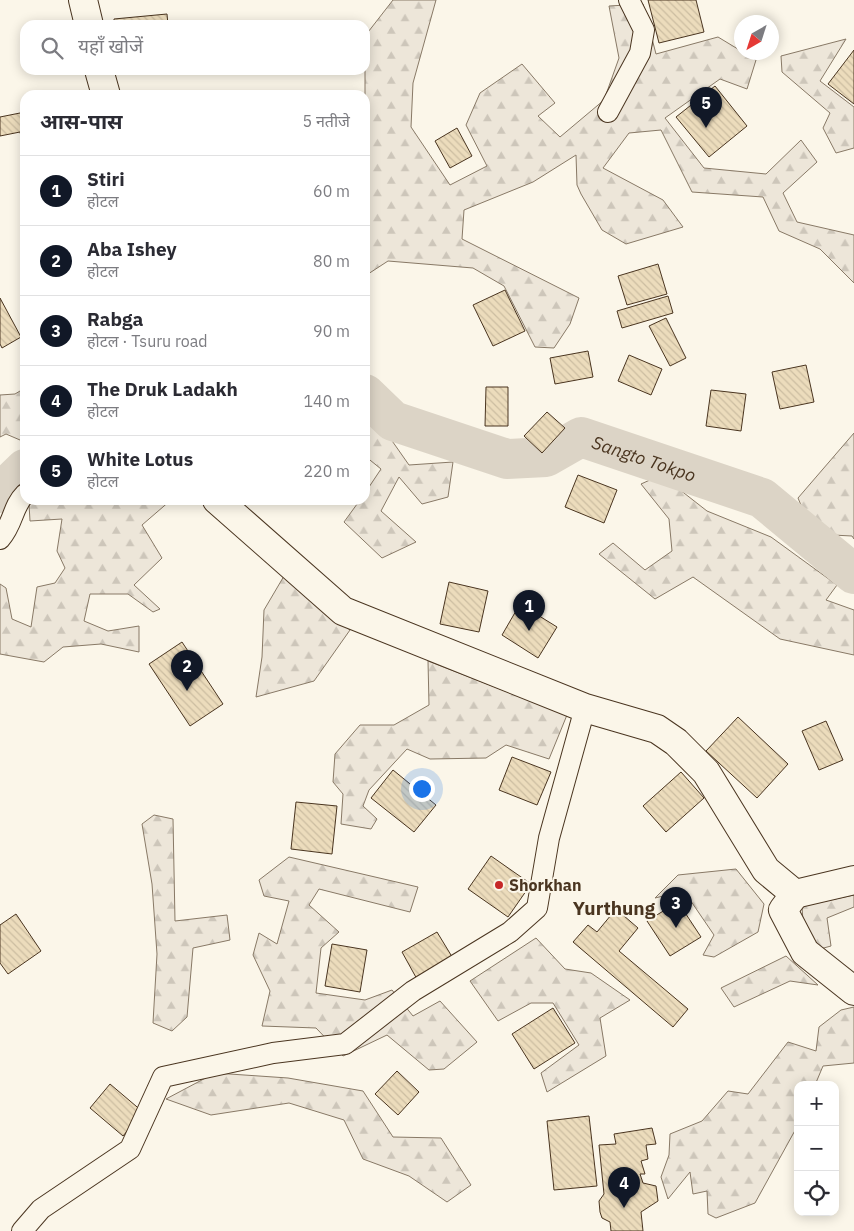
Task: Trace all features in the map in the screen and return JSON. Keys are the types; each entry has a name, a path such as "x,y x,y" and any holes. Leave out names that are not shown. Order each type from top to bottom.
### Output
{"street":[{"path":"83,0 88,20"},
{"path":"608,112 640,53 644,30 629,0"},
{"path":"101,75 105,90"},
{"path":"0,539 9,528 20,499"},
{"path":"223,505 343,611 585,708 658,729 676,742 706,772 766,870 795,894"},
{"path":"22,1231 41,1209 130,1149 164,1076 273,1053 345,1044 413,991 510,932 537,908 550,838 585,708"},
{"path":"854,880 795,894 783,910 805,952 854,991"}],"green space":[{"path":"393,0 436,0 413,83 411,127 450,185 487,166 466,125 480,93 522,64 555,103 538,116 560,137 604,100 619,58 609,6 643,4 656,54 718,37 734,47 734,60 756,60 747,89 720,79 665,118 704,168 766,174 801,140 817,162 783,193 797,222 854,235 854,283 820,249 779,231 763,197 692,192 661,130 629,133 603,168 663,200 683,227 626,244 602,230 577,185 576,155 533,182 464,210 462,239 579,298 570,324 554,348 535,347 504,286 473,268 388,261 370,273 370,90 365,90 365,75 370,75 370,30"},
{"path":"846,39 820,81 854,107 854,148 836,153 823,128 830,113 782,72 781,56"},
{"path":"20,391 20,440 6,434 0,437 0,395 15,394"},
{"path":"370,409 409,465 453,462 448,497 422,504 399,477 381,511 416,542 382,558 344,522 356,505 370,505 370,486 381,469 370,460"},
{"path":"854,433 854,539 852,536 813,534 798,498"},
{"path":"661,475 707,511 771,537 837,585 826,600 854,610 854,655 780,639 693,577 655,599 599,554 613,543 645,570 672,551 669,519 641,484"},
{"path":"29,505 165,505 142,525 162,558 134,585 160,609 153,612 128,594 90,594 84,621 108,631 139,626 139,652 101,644 63,647 44,662 0,654 0,584 6,588 12,619 31,627 37,587 55,583 65,568 57,551 62,519 30,521"},
{"path":"284,576 301,593 350,630 314,681 256,697 262,657 264,610"},
{"path":"428,661 567,715 549,759 506,745 486,758 430,759 407,749 369,790 363,806 377,819 371,829 341,824 343,794 333,782 335,754 360,725 394,725 429,705"},
{"path":"154,815 173,819 175,921 227,915 230,940 193,948 187,1017 172,1031 153,1023 157,954 152,884 142,824"},
{"path":"289,857 418,887 410,912 319,889 309,905 339,932 321,948 316,993 365,1000 392,990 413,1016 440,1001 477,1042 444,1069 429,1070 387,1035 343,1056 316,1028 262,1026 270,991 253,955 259,933 277,944 289,901 264,896 259,880"},
{"path":"736,869 764,904 758,932 714,957 703,955 714,935 684,891 655,898 678,875"},
{"path":"854,895 854,907 827,918 831,946 820,949 803,922 802,906"},
{"path":"536,938 565,969 591,973 630,1000 600,1018 606,1056 547,1092 541,1073 579,1045 553,1003 531,1003 498,1021 470,981"},
{"path":"786,956 818,985 790,981 734,1007 721,988"},
{"path":"854,1007 854,1063 823,1066 817,1081 794,1081 794,1132 755,1203 716,1218 708,1214 707,1191 693,1194 690,1172 668,1199 661,1177 669,1155 670,1134 702,1121 728,1091 748,1094 788,1042 816,1051 819,1027 841,1010"},
{"path":"215,1073 288,1078 363,1091 393,1137 441,1138 471,1185 447,1202 409,1176 363,1159 344,1120 289,1103 211,1115 166,1099"}],"building":[{"path":"648,0 696,0 704,32 659,43"},
{"path":"167,14 168,20 114,20"},
{"path":"854,50 854,104 828,84"},
{"path":"715,86 747,126 709,157 676,117"},
{"path":"20,113 20,132 0,136 0,117"},
{"path":"457,128 472,156 450,168 435,141"},
{"path":"658,264 667,294 627,305 618,276"},
{"path":"505,290 525,331 493,346 473,305"},
{"path":"668,296 673,313 622,328 617,311"},
{"path":"0,298 20,338 2,348 0,344"},
{"path":"666,318 686,358 670,366 649,326"},
{"path":"588,351 593,377 555,384 550,358"},
{"path":"629,355 662,369 651,395 618,381"},
{"path":"806,365 814,402 780,409 772,372"},
{"path":"486,387 508,387 508,426 485,426"},
{"path":"711,390 746,394 741,431 706,426"},
{"path":"547,412 565,428 542,453 524,436"},
{"path":"578,475 617,490 604,523 565,507"},
{"path":"449,582 488,591 479,632 440,624"},
{"path":"520,604 557,627 538,658 502,635"},
{"path":"182,642 223,704 190,726 149,664"},
{"path":"738,717 788,764 757,798 706,751"},
{"path":"826,721 843,760 819,770 802,731"},
{"path":"512,757 551,772 537,805 499,790"},
{"path":"393,770 436,805 414,832 371,798"},
{"path":"681,772 704,798 666,832 643,806"},
{"path":"296,802 337,806 332,854 291,849"},
{"path":"491,856 531,884 508,917 468,889"},
{"path":"678,902 701,937 670,956 647,921"},
{"path":"616,909 638,928 619,951 688,1009 673,1027 573,942 588,925 597,932"},
{"path":"16,914 41,951 8,974 0,963 0,925"},
{"path":"437,932 454,960 418,981 402,952"},
{"path":"332,944 367,950 360,992 325,986"},
{"path":"553,1008 575,1043 534,1069 512,1034"},
{"path":"397,1071 419,1092 398,1115 375,1094"},
{"path":"110,1084 143,1112 123,1136 90,1108"},
{"path":"589,1116 597,1186 554,1190 547,1121"},
{"path":"652,1128 656,1144 646,1145 648,1159 641,1161 645,1174 640,1174 643,1183 656,1186 658,1201 641,1212 643,1231 611,1231 610,1222 602,1218 600,1212 599,1201 604,1194 599,1145 616,1144 614,1134"}],"waterway":[{"name":"Sangto Tokpo","path":"370,399 393,421 507,459 546,457 581,437 762,498 854,574"},
{"name":"Sangto Tokpo","path":"0,493 20,474"}],"place":[{"name":"White Lotus","path":"706,128"},
{"name":"Stiri","path":"529,631"},
{"name":"Aba Ishey","path":"187,691"},
{"name":"Shorkhan","path":"499,885"},
{"name":"Rabga","path":"676,928"},
{"name":"The Druk Ladakh","path":"624,1208"}],"district":[{"name":"Yurthung","path":"614,908"}]}
